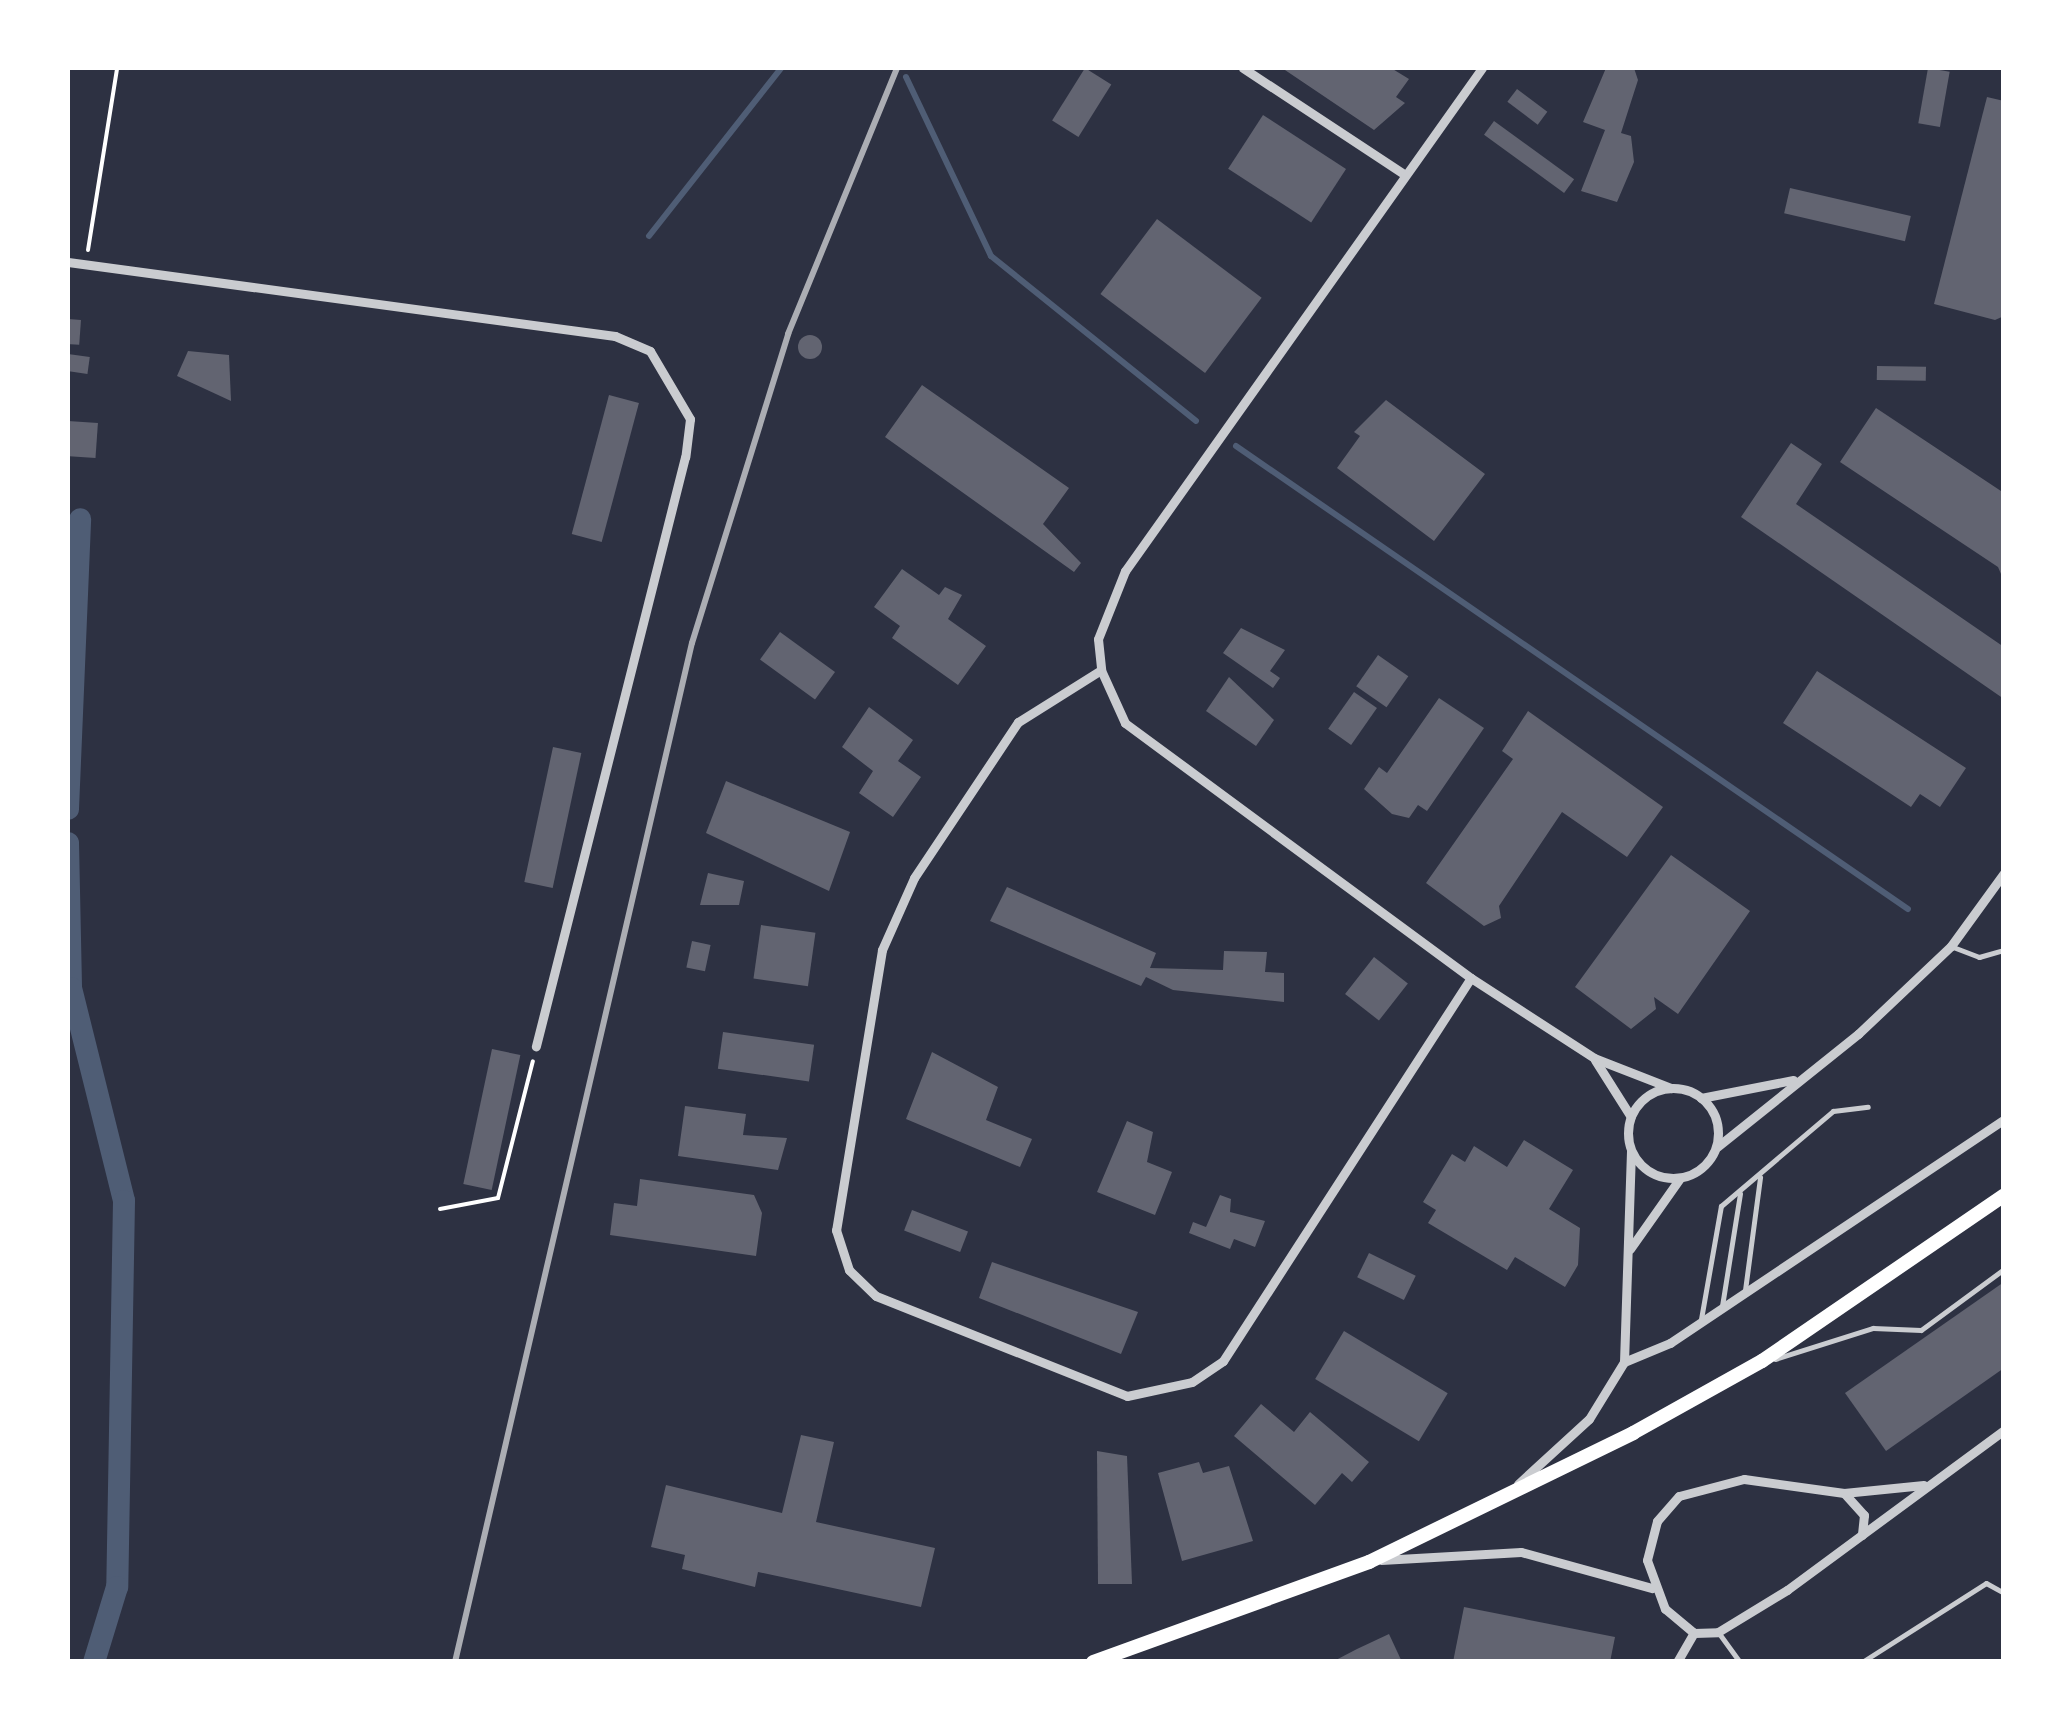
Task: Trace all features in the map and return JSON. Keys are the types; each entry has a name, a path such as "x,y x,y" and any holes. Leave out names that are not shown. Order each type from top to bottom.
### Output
{"main road":[{"path":"1093,1662 1368,1562 1498,1502 1762,1360 2004,1195"}],"street":[{"path":"1243,68 1405,174"},
{"path":"1482,68 1125,571 1098,639 1101,670 1125,724 1471,978 1594,1058 1701,1098 1801,1078"},
{"path":"68,262 615,336 650,350 690,419 536,1046"},
{"path":"1101,670 1018,722 891,925 836,1230 849,1270 876,1296 1127,1396 1192,1382 1223,1361 1471,978"},
{"path":"1629,1250 1680,1178 1951,946 2004,873"},
{"path":"1498,1502 1589,1419 1624,1362 1631,1118 1594,1058"},
{"path":"1631,1118 1646,1097 1671,1088"},
{"path":"1701,1098 1716,1120 1717,1147"},
{"path":"1624,1362 1701,1322 2004,1119"},
{"path":"1631,1151 1646,1170 1680,1178"},
{"path":"1368,1562 1521,1552 1652,1588 1694,1633 1718,1632 1862,1536 1924,1484 2004,1430"},
{"path":"1652,1588 1651,1534 1665,1509 1696,1487 1744,1479 1844,1492 1924,1484"},
{"path":"1844,1492 1864,1515 1862,1536"},
{"path":"1677,1662 1694,1633"}],"lane":[{"path":"1951,946 1979,956 2004,950"},
{"path":"1701,1322 1721,1206 1833,1111 1868,1107"},
{"path":"1745,1292 1760,1174"},
{"path":"1722,1308 1740,1190"},
{"path":"1762,1360 1873,1328 1921,1330 2004,1269"},
{"path":"1862,1662 1986,1583 2004,1592"},
{"path":"1718,1632 1740,1662"}],"path":[{"path":"86,265 116,68"},
{"path":"440,1209 498,1198 536,1046"}],"building":[{"path":"1085,68 1111,84 1078,137 1052,121"},
{"path":"1282,68 1391,68 1409,79 1396,97 1405,103 1374,130"},
{"path":"1606,68 1634,68 1638,80 1621,133 1631,136 1634,162 1617,202 1581,191 1605,130 1583,122"},
{"path":"1928,68 1950,72 1940,127 1918,123"},
{"path":"1517,89 1547,112 1538,125 1507,102"},
{"path":"1987,97 2004,101 2004,316 1995,320 1934,304"},
{"path":"1263,115 1346,169 1311,223 1228,169"},
{"path":"1494,121 1574,179 1564,193 1484,135"},
{"path":"1790,188 1911,216 1905,241 1784,213"},
{"path":"1157,219 1262,298 1205,373 1100,294"},
{"path":"68,319 81,320 79,345 68,344"},
{"path":"810,335 819,338 819,356 810,359 801,356 798,347 801,338"},
{"path":"188,351 229,355 231,401 177,376"},
{"path":"68,354 90,357 87,374 68,371"},
{"path":"1877,366 1926,367 1926,381 1877,380"},
{"path":"922,385 1069,488 1043,524 1081,563 1074,572 885,437"},
{"path":"609,395 639,403 602,542 572,534"},
{"path":"1386,400 1485,474 1434,541 1337,468 1360,436 1354,432"},
{"path":"1876,408 2004,493 2004,581 1998,567 1840,462"},
{"path":"68,421 98,423 95,458 68,456"},
{"path":"1791,443 1822,464 1796,504 2004,647 2004,699 1741,517"},
{"path":"902,569 939,595 945,587 962,595 948,619 986,646 958,685 892,638 900,626 874,607"},
{"path":"1241,628 1285,650 1270,671 1280,678 1273,688 1223,653"},
{"path":"780,632 835,672 815,699 760,660"},
{"path":"1378,655 1408,676 1387,707 1356,686"},
{"path":"1817,671 1966,768 1940,807 1920,794 1911,807 1783,723"},
{"path":"1229,677 1274,720 1256,746 1206,711"},
{"path":"1354,692 1377,708 1351,745 1328,729"},
{"path":"1439,698 1484,728 1427,811 1418,805 1409,818 1392,814 1364,789 1379,767 1387,773"},
{"path":"869,707 913,740 898,761 921,777 893,817 859,793 873,771 842,747"},
{"path":"1528,711 1663,807 1627,857 1562,812 1499,906 1501,918 1484,926 1426,883 1513,759 1502,751"},
{"path":"553,747 581,753 553,888 524,882"},
{"path":"726,781 850,832 829,891 706,833"},
{"path":"1671,855 1750,911 1678,1014 1654,997 1656,1009 1631,1029 1575,987"},
{"path":"708,873 744,881 739,905 700,905"},
{"path":"1007,887 1156,953 1150,968 1223,970 1224,951 1267,952 1265,972 1284,973 1284,1002 1173,990 1146,977 1141,986 990,921"},
{"path":"761,925 815,933 808,986 753,978"},
{"path":"692,941 711,945 705,971 686,967"},
{"path":"1374,957 1408,983 1379,1021 1345,994"},
{"path":"723,1032 814,1045 809,1081 718,1069"},
{"path":"492,1049 520,1055 492,1190 463,1184"},
{"path":"932,1052 998,1087 986,1120 1032,1139 1020,1167 906,1119"},
{"path":"685,1106 746,1114 743,1135 787,1138 778,1170 678,1156"},
{"path":"1127,1121 1153,1132 1147,1162 1172,1172 1155,1215 1097,1192"},
{"path":"1524,1140 1573,1170 1549,1209 1580,1228 1578,1265 1565,1287 1515,1257 1507,1270 1428,1223 1436,1210 1423,1202 1452,1154 1465,1162 1474,1146 1507,1167"},
{"path":"640,1179 754,1195 762,1213 756,1256 610,1235 614,1203 637,1206"},
{"path":"1220,1195 1231,1199 1230,1212 1265,1221 1255,1247 1234,1239 1230,1249 1189,1233 1193,1222 1206,1227"},
{"path":"912,1210 968,1232 960,1252 904,1231"},
{"path":"1369,1253 1416,1276 1404,1300 1357,1277"},
{"path":"992,1262 1138,1312 1121,1354 979,1298"},
{"path":"2004,1282 2004,1368 1886,1451 1845,1393"},
{"path":"1344,1331 1448,1393 1419,1441 1315,1379"},
{"path":"1261,1404 1294,1432 1310,1412 1369,1462 1352,1482 1342,1473 1315,1505 1234,1436"},
{"path":"801,1435 834,1442 816,1522 935,1548 921,1607 758,1572 755,1587 682,1569 685,1555 651,1547 666,1485 782,1513"},
{"path":"1097,1451 1127,1456 1132,1584 1098,1584"},
{"path":"1199,1462 1203,1473 1229,1466 1253,1541 1182,1561 1158,1473"},
{"path":"1464,1607 1615,1637 1610,1662 1453,1662"},
{"path":"1389,1634 1402,1662 1332,1662 1357,1649"}],"waterway":[{"path":"649,236 781,68"},
{"path":"906,77 991,256 1196,421"},
{"path":"1236,446 1908,909"},
{"path":"68,809 80,519"},
{"path":"68,843 71,988 124,1201 117,1587 94,1662"}],"railway":[{"path":"455,1662 692,643 788,334 897,68"}]}
